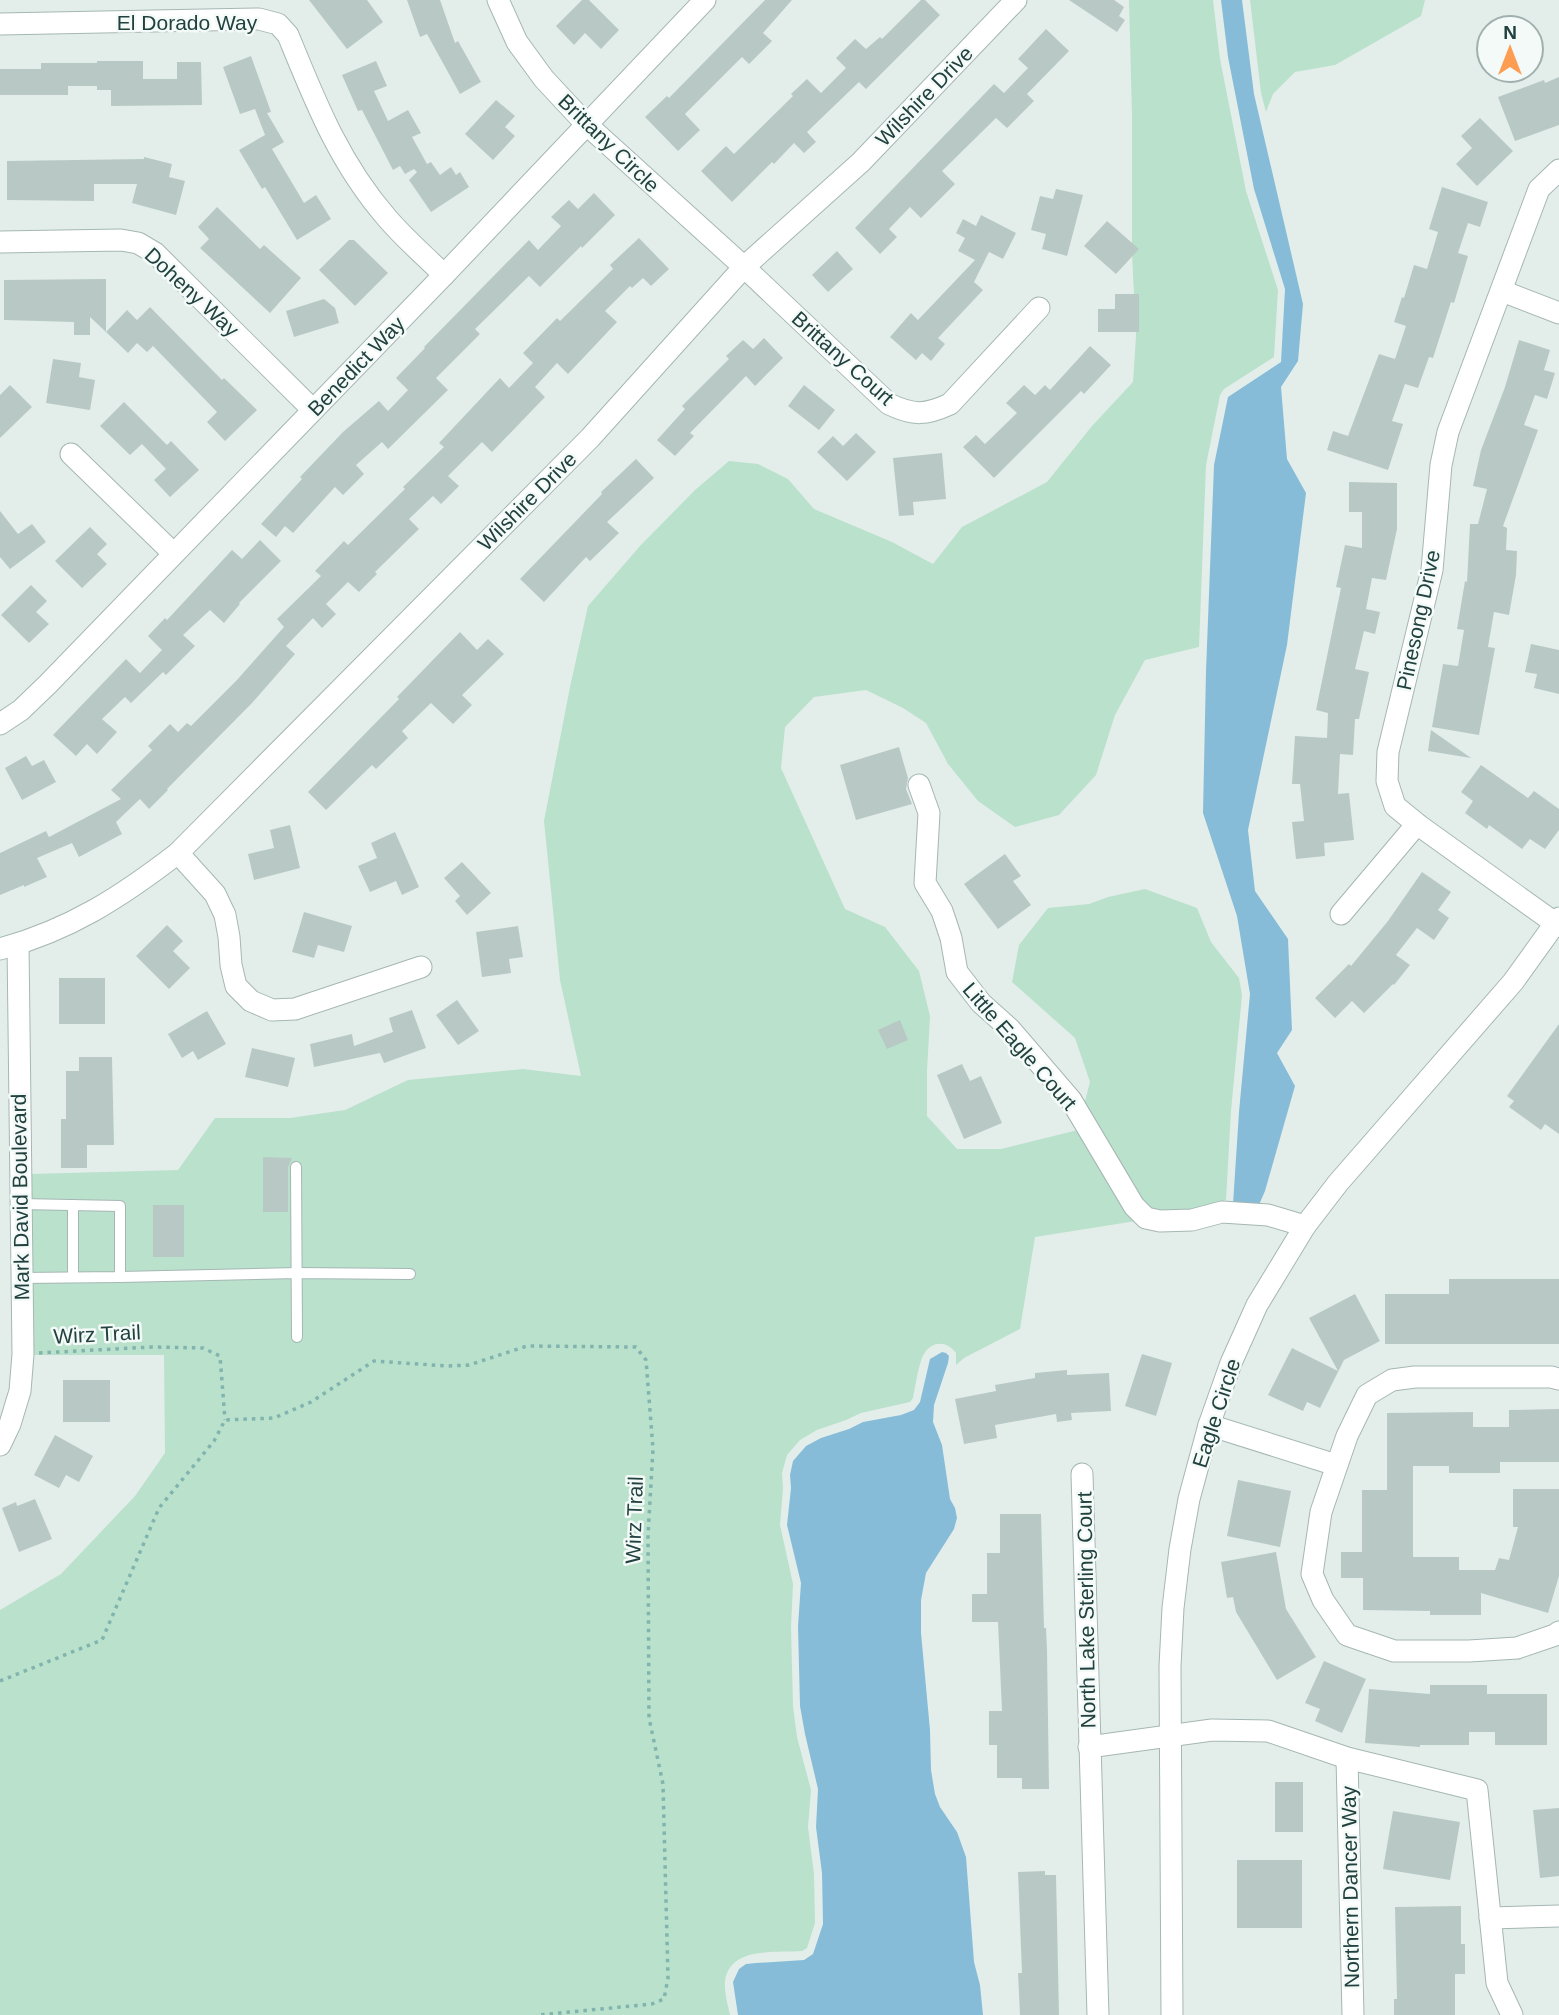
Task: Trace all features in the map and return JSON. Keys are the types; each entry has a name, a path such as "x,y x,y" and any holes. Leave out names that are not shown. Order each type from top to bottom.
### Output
{"street":[{"name":"Brittany Circle","path":"498,0 517,43 544,79 586,124 744,267"},
{"name":"Benedict Way","path":"0,724 21,710 48,684 444,275 705,0"},
{"name":"Wilshire Drive","path":"9,947 63,928 107,905 178,853 590,438 744,267 861,162 1016,0"},
{"name":"El Dorado Way","path":"0,24 259,19 278,24 288,35 325,125 364,189 388,220 444,275"},
{"name":"Pinesong Drive","path":"1558,922 1395,806 1387,781 1388,752 1432,570 1441,465 1448,432 1539,189 1559,170"},
{"name":"Doheny Way","path":"0,242 121,240 138,243 155,253 313,410"},
{"name":"Brittany Court","path":"744,267 889,404 907,413 931,413 950,404 1039,307"},
{"path":"1502,291 1559,313"},
{"path":"71,454 173,553"},
{"name":"Little Eagle Court","path":"919,785 929,813 925,883 943,911 957,972 981,1003 1010,1029 1071,1100 1135,1206 1146,1218 1160,1221 1192,1220 1223,1212 1268,1215 1305,1226"},
{"path":"1341,914 1417,824"},
{"path":"178,853 215,894 225,915 236,986 251,1001 272,1010 295,1009 421,967"},
{"name":"Eagle Circle","path":"1172,2015 1170,1654 1180,1549 1189,1499 1209,1424 1231,1363 1257,1305 1305,1226 1513,982 1558,922"},
{"name":"Mark David Boulevard","path":"0,1445 20,1391 23,1354 20,1204 9,947"},
{"path":"1559,1379 1416,1377 1392,1380 1367,1395 1347,1436 1321,1512 1312,1574 1323,1600 1347,1636 1394,1651 1517,1648 1559,1632"},
{"path":"1209,1424 1336,1465"},
{"name":"North Lake Sterling Court","path":"1082,1474 1098,2015"},
{"path":"1089,1747 1212,1730 1268,1731 1347,1758 1477,1790 1497,1983 1512,2015"},
{"name":"Northern Dancer Way","path":"1347,1758 1353,2015"},
{"path":"1490,1918 1559,1916"}],"lane":[{"path":"296,1167 297,1337"},
{"path":"20,1204 120,1206 120,1277"},
{"path":"73,1205 73,1277"},
{"path":"21,1279 297,1273 410,1274"}],"path":[{"name":"Wirz Trail","path":"35,1354 152,1347 203,1348 220,1356 225,1420 274,1418 311,1402 374,1361 470,1365 527,1346 636,1348 646,1360 653,1449 648,1535 649,1718 663,1784 668,1978 664,2000 652,2004 539,2015"},
{"path":"0,1681 102,1640 159,1508 214,1441 225,1420"}],"green space":[{"path":"1129,0 1213,0 1220,59 1246,191 1278,290 1274,357 1224,389 1220,395 1206,465 1199,647 1145,660 1115,715 1096,775 1059,815 1015,827 978,801 948,764 926,723 866,690 814,697 785,727 781,768 845,909 885,927 919,971 930,1016 927,1116 957,1149 1001,1149 1078,1130 1136,1221 1035,1237 1020,1329 964,1358 956,1365 956,1353 952,1349 944,1344 931,1346 922,1358 910,1402 861,1413 817,1430 800,1440 787,1455 782,1473 780,1525 793,1584 793,1706 797,1737 811,1790 808,1827 814,1874 815,1923 807,1948 802,1951 756,1954 735,1962 725,1981 730,2015 0,2015 0,1610 61,1574 135,1496 165,1453 164,1355 34,1355 30,1174 178,1170 215,1118 290,1118 345,1110 408,1080 523,1069 581,1076 560,980 544,821 588,606 640,546 695,490 729,461 758,464 788,479 814,509 892,542 933,564 962,527 1047,482 1092,426 1133,382 1136,336 1132,253"},
{"path":"1250,0 1425,0 1421,16 1335,65 1295,72 1273,94 1266,112 1261,93"},
{"path":"1145,889 1197,908 1211,942 1239,978 1242,995 1226,1200 1198,1208 1165,1212 1148,1206 1141,1199 1084,1105 1090,1082 1075,1038 1012,982 1019,945 1048,908 1089,904"}],"water":[{"path":"1221,0 1242,0 1254,94 1303,304 1298,361 1281,387 1287,459 1306,493 1287,645 1248,830 1255,891 1288,939 1292,1030 1277,1053 1295,1086 1265,1191 1255,1214 1233,1204 1250,994 1237,916 1203,813 1206,671 1214,465 1228,397 1281,362 1285,289 1254,189 1228,57"},
{"path":"942,1352 949,1356 934,1405 933,1422 942,1445 950,1499 957,1518 954,1529 926,1573 921,1600 921,1633 931,1770 940,1807 957,1832 966,1857 974,1962 983,2015 738,2015 733,1982 739,1969 746,1964 804,1960 813,1954 823,1924 822,1873 816,1827 818,1789 800,1706 798,1626 801,1583 787,1525 793,1461 806,1446 821,1438 863,1422 914,1410 920,1402 930,1359"}],"building":[{"path":"309,0 367,0 383,22 347,49"},
{"path":"407,0 440,0 455,43 458,41 481,82 460,94 427,34 420,37"},
{"path":"582,0 589,0 619,30 601,49 585,33 574,45 556,26"},
{"path":"765,0 792,0 763,33 772,41 749,64 742,57 685,114 700,130 678,151 645,117 667,96 669,98"},
{"path":"921,0 925,0 940,15 866,89 859,82 807,132 816,142 804,153 794,143 732,202 701,171 726,146 734,154 807,79 821,93 846,68 836,58 855,39 866,49 880,37 882,39"},
{"path":"1069,0 1114,0 1124,7 1119,16 1125,20 1117,32"},
{"path":"1046,29 1069,51 1027,94 1034,101 1007,128 996,118 942,171 955,184 921,218 910,207 889,229 897,237 880,254 855,228 994,84 1004,93 1028,68 1018,59"},
{"path":"251,56 271,112 267,113 284,142 272,149 304,203 316,195 331,219 297,240 239,150 265,135 255,109 240,114 223,67"},
{"path":"143,61 143,79 177,79 177,62 201,62 202,105 111,106 111,90 97,90 97,86 68,86 68,95 0,95 0,69 41,69 41,63"},
{"path":"376,61 387,86 374,91 388,121 408,110 421,133 412,137 427,164 431,162 440,175 451,167 456,175 460,172 469,187 431,212 409,180 417,172 414,169 405,174 400,166 393,170 362,110 358,111 342,75"},
{"path":"1559,77 1559,125 1515,141 1498,97 1533,84 1545,83"},
{"path":"496,100 515,116 505,127 515,136 493,160 465,134"},
{"path":"1480,118 1513,151 1477,186 1456,164 1472,148 1461,136"},
{"path":"144,157 172,164 169,177 185,181 176,215 132,203 137,184 94,184 94,201 7,200 7,161"},
{"path":"1442,187 1488,202 1480,227 1468,223 1458,253 1468,256 1433,358 1429,357 1418,388 1405,384 1392,421 1403,424 1388,470 1327,450 1333,431 1348,436 1379,354 1395,359 1406,326 1394,322 1414,265 1427,269 1438,232 1429,229"},
{"path":"1056,189 1083,195 1067,256 1042,249 1046,234 1031,230 1040,196 1053,199"},
{"path":"594,193 615,215 540,287 529,276 475,329 480,334 436,378 448,390 388,449 382,442 356,465 364,474 343,495 335,487 293,533 285,526 276,537 261,524 302,479 300,477 343,432 379,401 388,411 408,390 396,378 529,240 538,250 561,226 551,217 569,200 578,209"},
{"path":"217,207 260,249 264,245 301,278 270,313 200,248 209,239 198,227"},
{"path":"981,215 1016,233 1003,259 989,252 974,282 983,290 938,338 945,344 931,361 922,353 916,360 890,337 911,313 918,320 975,260 958,251 965,238 956,233 963,219 976,226"},
{"path":"1107,221 1139,249 1116,274 1084,246"},
{"path":"639,238 669,269 651,286 643,278 632,288 630,286 605,311 617,322 568,374 557,363 535,387 545,397 492,452 482,442 448,476 459,486 441,504 433,496 409,519 419,529 375,572 377,574 359,592 348,582 326,604 336,614 322,628 313,618 286,646 295,654 168,790 149,809 140,799 116,822 122,834 79,857 72,843 37,858 47,877 0,895 0,853 46,831 49,837 121,799 111,790 152,750 148,746 170,724 178,732 187,723 191,726 237,680 284,627 277,619 321,576 315,571 344,541 348,545 405,489 403,487 444,447 439,443 500,378 509,388 533,363 523,353 557,318 560,321 613,269 610,265"},
{"path":"349,240 354,240 388,273 355,306 319,270"},
{"path":"837,251 853,269 828,292 812,275"},
{"path":"106,279 106,332 90,317 90,335 74,335 74,322 4,320 4,280"},
{"path":"1115,294 1139,294 1139,332 1098,332 1098,309 1115,309"},
{"path":"324,299 335,308 339,323 294,337 286,311"},
{"path":"150,307 222,380 224,378 257,410 225,441 207,422 217,412 153,346 147,352 137,343 128,353 106,332 127,310 137,320"},
{"path":"764,338 783,358 755,386 746,376 690,433 694,436 675,456 657,440 685,409 682,406 729,359 726,356 743,340 753,349"},
{"path":"1519,340 1550,350 1544,370 1555,373 1547,399 1535,395 1524,425 1538,430 1503,526 1507,528 1506,550 1517,551 1516,575 1509,615 1494,612 1488,647 1495,648 1479,735 1432,727 1443,664 1458,666 1464,630 1457,629 1465,581 1467,582 1470,524 1478,524 1487,489 1473,486 1481,450 1505,387"},
{"path":"1090,346 1111,365 1084,394 1081,391 994,478 963,447 976,435 985,444 1017,413 1006,403 1024,385 1035,395 1045,385 1050,390"},
{"path":"53,359 81,363 79,377 95,380 90,410 46,403"},
{"path":"10,385 32,407 0,438 0,395"},
{"path":"804,385 835,410 819,430 788,406"},
{"path":"124,402 167,445 171,441 199,470 170,497 154,480 166,469 142,444 130,455 100,426"},
{"path":"856,433 876,452 847,481 817,452 833,436 843,446"},
{"path":"942,453 946,499 913,502 914,515 899,516 893,458"},
{"path":"636,459 654,478 607,522 619,533 590,561 586,557 544,602 520,579 601,492"},
{"path":"1349,482 1397,483 1397,529 1386,580 1372,578 1366,609 1380,612 1375,634 1364,631 1355,669 1369,672 1359,719 1355,719 1353,755 1340,754 1338,794 1349,793 1354,840 1324,843 1325,856 1296,859 1292,822 1304,821 1300,784 1292,784 1295,736 1327,738 1328,713 1316,710 1341,588 1336,587 1345,545 1362,548 1362,512 1349,512"},
{"path":"0,511 18,534 32,524 46,542 10,569 0,557"},
{"path":"90,527 107,544 97,554 107,564 82,588 55,561"},
{"path":"260,540 281,561 239,603 224,623 210,610 183,635 195,646 166,675 163,672 131,703 125,697 102,719 117,732 97,754 87,744 76,756 53,735 126,659 140,673 162,650 148,636 165,618 167,620 232,550 242,559"},
{"path":"31,585 47,601 36,612 49,624 29,643 1,615"},
{"path":"460,632 477,650 488,639 504,654 462,695 472,705 453,724 431,703 402,731 408,738 376,769 372,765 326,810 308,792"},
{"path":"1531,644 1559,650 1559,694 1534,688 1537,674 1525,672"},
{"path":"1431,730 1471,758 1428,751"},
{"path":"899,747 908,778 906,789 912,804 856,820 840,765"},
{"path":"26,756 32,766 44,760 56,782 22,800 5,768"},
{"path":"1481,765 1528,798 1534,791 1559,809 1559,830 1545,849 1530,839 1522,849 1489,825 1487,829 1465,813 1473,801 1461,792"},
{"path":"290,825 300,868 254,880 248,854 274,848 270,830"},
{"path":"395,832 419,887 402,895 396,881 370,892 358,866 377,858 371,843"},
{"path":"1005,854 1021,876 1013,881 1031,905 998,929 964,884"},
{"path":"462,862 491,893 467,915 455,901 460,896 444,878"},
{"path":"1422,872 1451,892 1438,910 1449,918 1434,940 1417,928 1396,955 1410,965 1394,985 1364,1013 1352,1001 1335,1018 1315,998 1349,964 1351,966 1388,921"},
{"path":"304,912 352,926 344,952 318,945 314,958 292,952"},
{"path":"167,925 183,941 173,951 190,968 169,989 136,956"},
{"path":"518,926 523,957 509,959 511,973 482,977 476,932"},
{"path":"59,978 105,978 105,1024 59,1024"},
{"path":"457,1000 479,1031 458,1045 436,1015"},
{"path":"412,1010 426,1048 384,1063 380,1053 314,1067 310,1044 352,1034 354,1046 393,1032 389,1018"},
{"path":"207,1011 226,1044 198,1060 193,1051 182,1058 168,1034"},
{"path":"900,1020 908,1040 887,1049 878,1030"},
{"path":"1559,1024 1559,1134 1545,1124 1541,1130 1509,1107 1514,1101 1507,1096"},
{"path":"252,1048 295,1058 288,1087 245,1077"},
{"path":"79,1057 112,1057 114,1145 87,1145 87,1168 61,1168 61,1119 66,1119 66,1071 79,1071"},
{"path":"962,1064 970,1081 981,1076 1002,1123 964,1139 937,1075"},
{"path":"263,1157 292,1158 288,1167 288,1212 263,1212"},
{"path":"153,1205 184,1205 184,1257 153,1257"},
{"path":"1449,1279 1559,1279 1559,1344 1385,1344 1385,1294 1449,1294"},
{"path":"1355,1294 1380,1341 1344,1360 1320,1408 1307,1402 1303,1411 1268,1395 1292,1348 1338,1371 1309,1318"},
{"path":"1142,1354 1172,1363 1156,1416 1125,1406"},
{"path":"1067,1370 1067,1375 1109,1373 1111,1411 1071,1413 1072,1420 1057,1422 1056,1414 995,1425 997,1438 964,1444 955,1399 996,1391 995,1385 1035,1378 1035,1373"},
{"path":"63,1380 110,1380 110,1422 63,1422"},
{"path":"1559,1409 1559,1462 1500,1462 1500,1473 1449,1473 1449,1466 1413,1466 1413,1557 1459,1557 1459,1570 1495,1570 1499,1558 1509,1560 1518,1527 1513,1527 1513,1489 1559,1489 1559,1576 1548,1613 1481,1593 1481,1615 1430,1615 1430,1611 1363,1610 1363,1578 1341,1578 1341,1552 1362,1552 1362,1490 1387,1490 1387,1413 1473,1412 1473,1427 1509,1427 1509,1410"},
{"path":"55,1435 93,1456 79,1482 66,1475 59,1488 34,1475"},
{"path":"1238,1480 1291,1491 1280,1547 1227,1536"},
{"path":"35,1499 52,1539 19,1552 2,1508 16,1502 17,1506"},
{"path":"1000,1514 1041,1514 1049,1789 1022,1789 1022,1778 997,1778 997,1745 989,1745 989,1711 1002,1711 998,1622 972,1622 972,1594 987,1594 987,1553 1000,1553"},
{"path":"1276,1552 1286,1609 1316,1657 1277,1680 1236,1612 1233,1597 1227,1598 1221,1562"},
{"path":"1324,1661 1366,1679 1342,1733 1315,1721 1320,1709 1305,1703"},
{"path":"1430,1685 1487,1685 1487,1694 1547,1694 1547,1745 1495,1745 1495,1732 1469,1732 1469,1745 1420,1747 1365,1743 1369,1689 1430,1694"},
{"path":"1275,1782 1303,1782 1303,1832 1275,1832"},
{"path":"1559,1808 1559,1876 1540,1878 1533,1810"},
{"path":"1393,1811 1460,1822 1450,1880 1383,1869"},
{"path":"1237,1860 1302,1860 1302,1928 1237,1928"},
{"path":"1045,1871 1045,1875 1056,1875 1059,2015 1020,2015 1018,1973 1022,1973 1018,1872"},
{"path":"1461,1906 1461,1944 1465,1944 1465,1974 1455,1974 1455,2015 1394,2015 1394,1999 1397,1999 1395,1907"}]}
